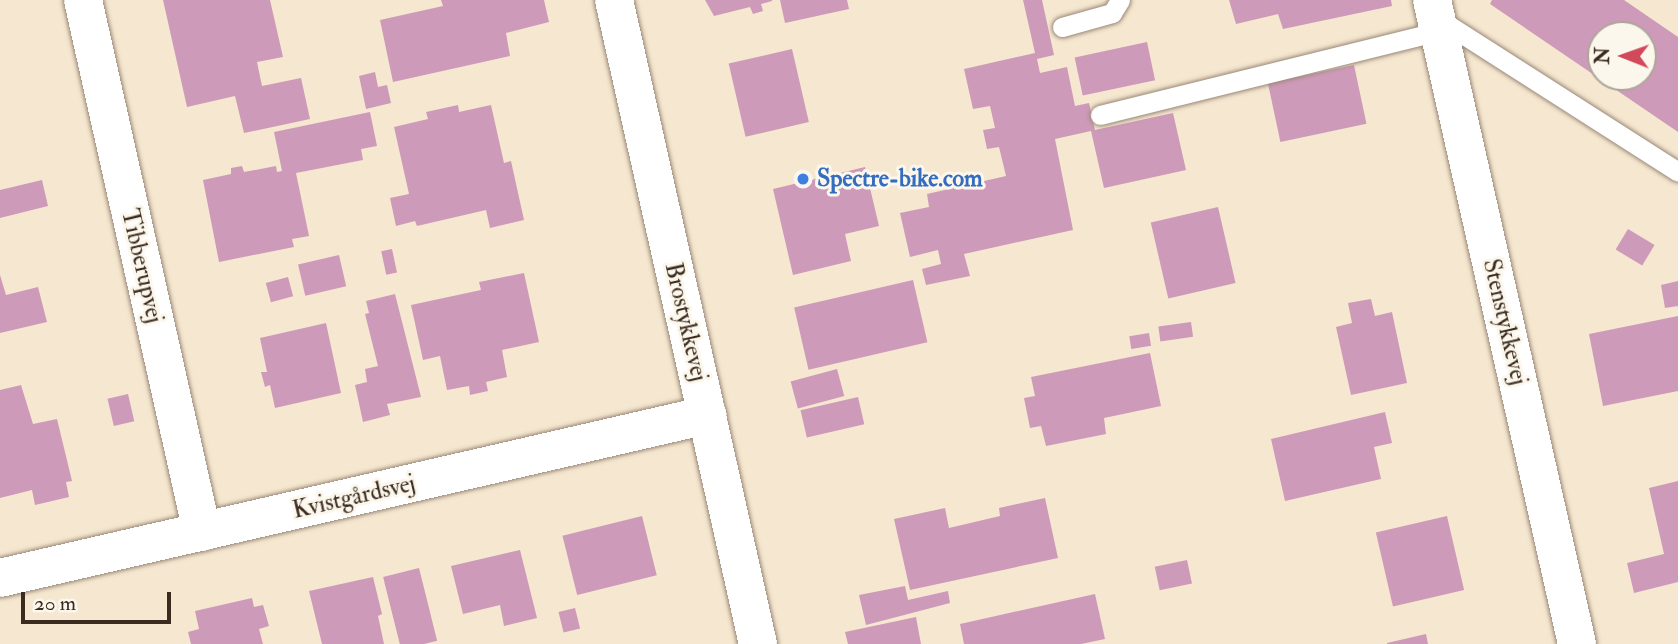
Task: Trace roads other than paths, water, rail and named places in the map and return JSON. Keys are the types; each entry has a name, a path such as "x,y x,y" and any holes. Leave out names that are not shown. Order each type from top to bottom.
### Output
{"street":[{"name":"Tibberupvej","path":"83,0 202,532"},
{"name":"Brostykkevej","path":"614,0 758,644"},
{"name":"Stenstykkevej","path":"1435,16 1577,644"},
{"name":"Kvistgårdsvej","path":"0,578 707,415"}],"lane":[{"path":"1062,27 1112,13 1120,0"},
{"path":"1100,115 1435,16 1678,172"}],"place":[{"name":"Spectre-bike.com","path":"803,179"}]}
